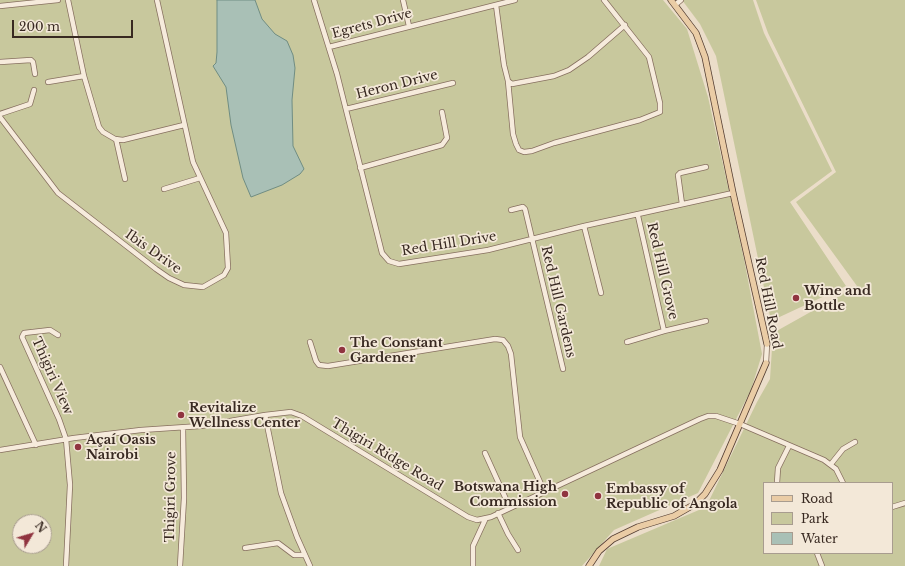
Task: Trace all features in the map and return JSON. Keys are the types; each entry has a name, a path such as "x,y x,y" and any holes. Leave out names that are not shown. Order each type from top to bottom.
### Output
{"main road":[{"name":"Red Hill Road","path":"671,0 692,26 702,47 767,344"},
{"name":"Red Hill Road","path":"589,566 599,550 613,539 627,531 674,516 700,500 713,483 766,363"}],"street":[{"path":"0,6 58,0"},
{"path":"68,0 84,76 98,127 109,137 123,140 184,125"},
{"name":"Ibis Drive","path":"0,117 52,186 64,198 170,278 184,285 204,287 224,275 228,268 228,255 227,241 223,224 193,162 157,0"},
{"name":"Red Hill Drive","path":"314,0 346,109 382,253 389,261 399,264 488,250 584,226 638,216 682,204 733,193"},
{"path":"403,0 409,26"},
{"name":"Egrets Drive","path":"329,47 515,0"},
{"path":"496,5 504,65 508,81 513,134 519,150 524,152 640,120 660,112 652,62 644,48 604,0"},
{"path":"675,6 681,0"},
{"path":"508,81 512,84 554,76 570,70 588,57 625,25"},
{"path":"0,62 31,60 33,62 35,74"},
{"path":"48,82 84,76"},
{"name":"Heron Drive","path":"346,109 453,83"},
{"path":"0,114 30,104 34,90"},
{"path":"360,168 442,145 447,138 442,112"},
{"path":"116,139 125,179"},
{"path":"682,204 678,175 680,173 706,167"},
{"path":"164,189 200,178"},
{"name":"Red Hill Gardens","path":"511,210 523,207 525,209 563,369"},
{"name":"Red Hill Grove","path":"638,216 664,330"},
{"path":"584,226 601,293"},
{"name":"Red Hill Grove","path":"627,342 664,330 706,321"},
{"name":"Thigiri View","path":"58,335 50,330 24,333 22,337 59,419 66,439"},
{"path":"310,342 316,361 319,365 328,366 495,339 503,340 508,346 511,354 520,437 544,492"},
{"name":"Red Hill Road","path":"766,363 767,344"},
{"path":"0,366 36,445"},
{"name":"Thigiri Ridge Road","path":"0,450 66,439 141,430 182,428 292,412 302,416 468,517 474,520 485,520"},
{"path":"265,415 281,493 310,566"},
{"path":"473,566 473,546 485,520 704,417 716,416 740,424 830,464 836,469 842,482"},
{"name":"Thigiri Grove","path":"180,566 184,498 182,428"},
{"path":"66,439 70,485 66,566"},
{"path":"830,464 843,449 855,442"},
{"path":"777,482 778,468 789,446"},
{"path":"485,453 510,508"},
{"path":"893,507 905,503"},
{"path":"498,514 518,550"},
{"path":"245,548 278,543 294,555 305,555"},
{"path":"816,554 820,565"}],"green space":[{"path":"0,0 663,0 687,29 708,97 744,259 762,354 751,390 698,493 614,530 582,566 0,566"},
{"path":"682,0 753,0 764,33 832,171 790,202 846,286 771,321 716,56 700,24"},
{"path":"756,0 905,0 905,566 599,566 607,549 706,507 757,402 770,379 773,333 857,286 796,202 836,172 768,33"}],"water":[{"path":"217,0 255,0 262,19 275,34 287,41 293,55 295,68 292,100 293,146 304,169 300,174 282,185 251,197 243,178 231,125 226,87 213,66 216,63 217,52"}],"place":[{"name":"Wine and Bottle","path":"796,298"},
{"name":"The Constant Gardener","path":"342,350"},
{"name":"Revitalize Wellness Center","path":"181,415"},
{"name":"Açaí Oasis Nairobi","path":"78,447"},
{"name":"Botswana High Commission","path":"565,494"},
{"name":"Embassy of Republic of Angola","path":"598,496"}]}
